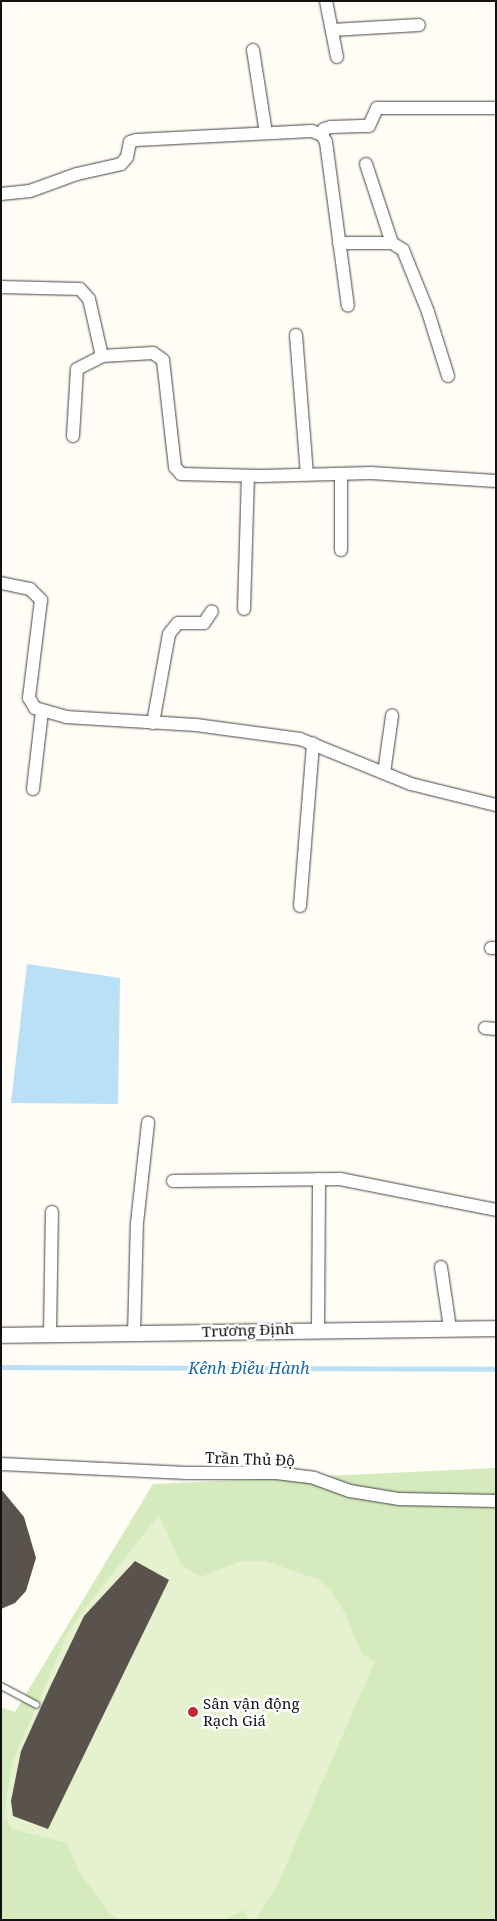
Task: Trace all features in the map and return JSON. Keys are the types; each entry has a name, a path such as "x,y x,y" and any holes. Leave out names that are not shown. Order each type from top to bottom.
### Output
{"street":[{"path":"326,1 337,57"},
{"path":"332,30 419,25"},
{"path":"254,50 266,134"},
{"path":"322,135 324,129 331,126 369,126 378,108 496,108"},
{"path":"1,194 30,191 76,174 121,164 127,157 130,142 136,140 312,131 322,135 326,142 348,306"},
{"path":"366,164 392,243"},
{"path":"339,243 392,243 404,250 448,376"},
{"path":"1,288 73,288 86,293 102,356"},
{"path":"296,335 306,475"},
{"path":"73,436 78,369 102,356 153,353 164,360 177,471 248,476 372,473 496,482"},
{"path":"341,474 341,550"},
{"path":"244,609 248,476"},
{"path":"1,583 30,589 41,600 29,698 31,704 42,711 82,718 283,736 313,744 384,773 496,806"},
{"path":"153,724 169,634 178,623 204,623 212,612"},
{"path":"33,789 42,711"},
{"path":"384,773 392,716"},
{"path":"300,906 313,744"},
{"path":"134,1334 137,1223 148,1123"},
{"path":"318,1328 319,1179"},
{"path":"173,1181 340,1179 496,1210"},
{"path":"50,1334 52,1212"},
{"path":"441,1267 450,1328"},
{"name":"Trương Định","path":"1,1335 134,1334 318,1328 496,1328"},
{"name":"Trần Thủ Độ","path":"1,1464 187,1473 276,1473 314,1478 350,1491 399,1499 496,1501"}],"lane":[{"path":"1,1686 36,1705"}],"green space":[{"path":"496,1468 496,1920 1,1920 1,1707 15,1712 153,1484"},
{"name":"Sân vận động Rạch Giá","path":"159,1515 181,1565 201,1577 241,1561 266,1561 319,1580 331,1591 346,1615 362,1655 375,1661 279,1881 256,1920 249,1920 243,1910 226,1920 121,1920 110,1914 78,1870 67,1843 12,1829 4,1816 12,1764 66,1637 79,1616"}],"water":[{"path":"27,964 120,978 118,1104 11,1103"}],"building":[{"path":"1,1489 24,1517 36,1558 26,1591 15,1603 1,1609"},
{"path":"135,1561 169,1580 48,1829 13,1816 11,1801 21,1751 50,1687 84,1616"}],"waterway":[{"name":"Kênh Điều Hành","path":"1,1367 496,1369"}],"place":[{"name":"Sân vận động Rạch Giá","path":"193,1712"}]}
